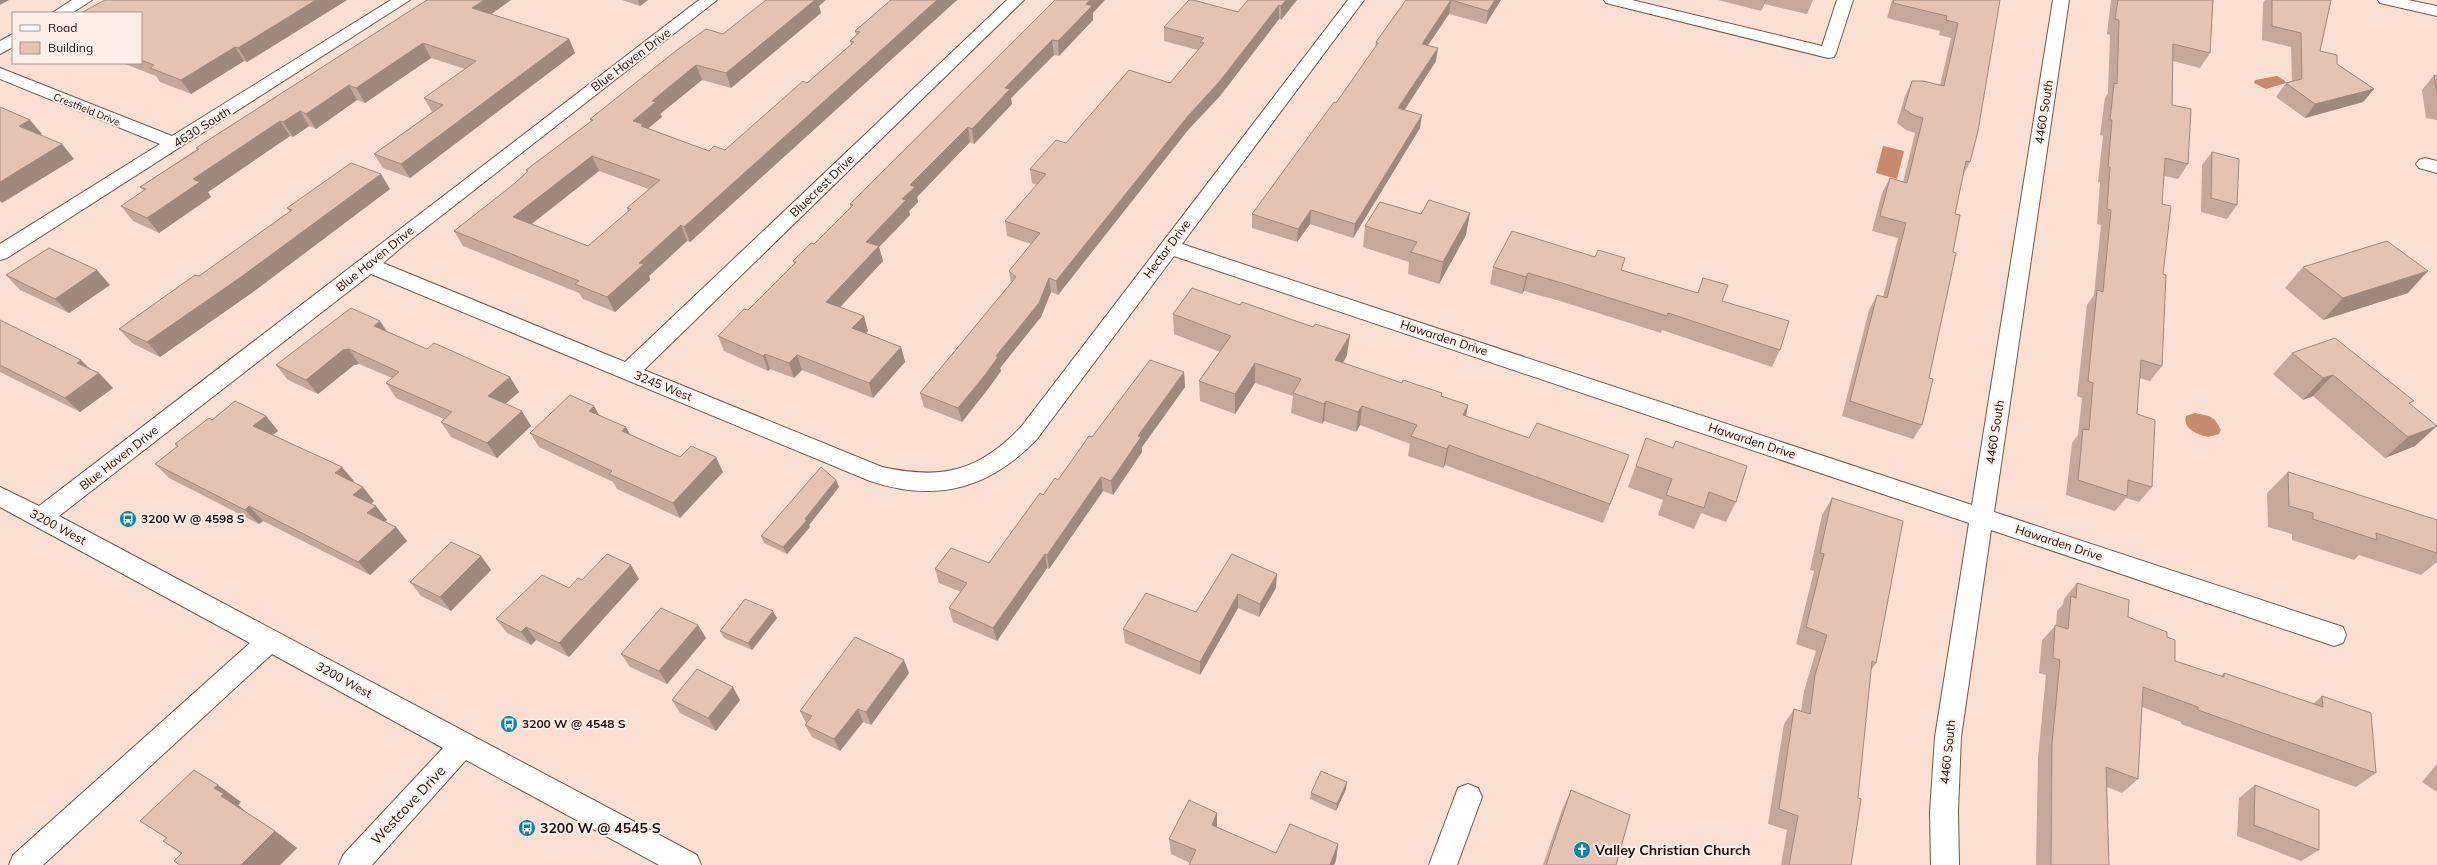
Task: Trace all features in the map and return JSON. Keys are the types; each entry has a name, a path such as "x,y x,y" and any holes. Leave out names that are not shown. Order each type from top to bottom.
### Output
{"street":[{"path":"62,12 84,0"},
{"name":"4630 South","path":"0,252 128,171 175,144 402,0"},
{"name":"Blue Haven Drive","path":"40,518 370,265 402,236 709,0"},
{"name":"Bluecrest Drive","path":"628,372 1016,0"},
{"name":"Hector Drive","path":"962,479 979,474 994,465 1019,444 1356,0"},
{"path":"1612,0 1828,53 1845,0"},
{"name":"4460 South","path":"1945,865 1944,812 1948,737 2061,0"},
{"path":"2386,0 2437,11"},
{"path":"0,48 12,40"},
{"name":"Crestfield Drive","path":"0,73 175,144"},
{"name":"Hawarden Drive","path":"1169,247 2334,635"},
{"name":"3245 West","path":"370,265 878,475 894,479 929,483 962,479"},
{"name":"3200 West","path":"0,496 687,865"},
{"path":"23,865 270,640"},
{"name":"Westcove Drive","path":"353,865 463,745"},
{"path":"1443,865 1468,797"}],"shaded area":[{"path":"2277,76 2286,83 2266,89 2254,83 2255,80"},
{"path":"1883,146 1904,151 1897,179 1876,173"},
{"path":"2195,413 2209,416 2215,420 2221,430 2219,434 2208,437 2192,431 2185,421 2186,416"}],"building":[{"path":"105,0 316,0 238,48 235,47 181,80 150,68 154,65 142,60 142,12 83,12"},
{"path":"427,0 484,0 472,8 569,39 401,164 374,154 443,105 424,98 476,61 423,43 356,88 349,85 306,114 300,111 283,122 280,121 193,179 200,182 147,218 121,206 146,189 140,187 199,149 196,148"},
{"path":"766,0 815,0 726,73 696,65 652,101 656,102 633,121 643,124 641,126 709,151 714,146 725,150 803,81 807,83 854,42 850,41 860,32 855,31 891,0 937,0 684,227 681,225 639,263 644,264 607,297 575,284 579,281 454,231 514,184 528,171 526,170 593,120 590,119 677,50 706,29 723,34","holes":["592,156 660,180 627,208 631,209 588,246 513,217"]},
{"path":"1055,0 1090,0 1086,4 1092,6 1058,41 1052,40 1005,88 1010,89 972,129 968,127 910,185 915,187 902,199 906,200 866,242 879,246 826,302 864,316 852,328 901,347 869,383 797,355 789,363 765,354 763,356 718,336 744,309 748,310 796,262 793,261 811,243 814,244 853,205 850,204"},
{"path":"1189,0 1238,12 1248,0 1286,0 1281,6 1279,5 1220,81 1188,116 1056,281 1049,278 1039,303 996,356 998,357 985,375 958,408 920,393 1016,277 1009,271 1040,233 1005,221 1046,174 1030,169 1056,140 1066,143 1129,70 1170,83 1204,43 1200,42 1204,38 1164,27"},
{"path":"1406,0 1451,0 1422,44 1438,48 1398,108 1422,115 1355,224 1311,210 1298,229 1252,214 1334,102 1336,103 1378,43 1376,42"},
{"path":"1451,0 1495,0 1488,11"},
{"path":"1894,0 2000,0 1978,131 1970,162 1966,161 1955,214 1960,215 1953,252 1956,253 1929,378 1933,379 1922,425 1850,401 1877,295 1887,298 1906,223 1880,216 1890,178 1907,183 1923,118 1913,115 1904,109 1912,81 1923,81 1944,86 1958,23 1946,20 1947,16 1893,3"},
{"path":"2118,0 2213,0 2210,53 2173,44 2172,105 2191,109 2188,164 2165,158 2162,204 2171,206 2163,274 2166,275 2162,366 2141,360 2137,414 2155,420 2152,487 2128,480 2127,496 2078,480 2083,429 2089,430 2093,383 2088,381 2097,290 2103,292 2111,210 2107,209 2110,167 2108,167 2112,120 2110,120 2114,83 2117,84 2119,20 2115,19"},
{"path":"2272,0 2331,0 2320,51 2337,55 2337,64 2374,89 2315,104 2286,83 2302,79 2301,33 2272,26"},
{"path":"2434,75 2437,76 2437,92"},
{"path":"0,107 30,120 19,126 62,144 0,182"},
{"path":"2212,152 2239,159 2237,205 2211,198"},
{"path":"351,163 381,174 241,277 147,342 119,329 195,275 199,276 292,210 287,208"},
{"path":"1429,200 1470,213 1443,262 1411,252 1417,242 1365,226 1380,202 1421,214"},
{"path":"1512,231 1595,257 1598,250 1625,258 1621,270 1698,293 1703,278 1728,285 1722,301 1789,321 1780,350 1668,313 1667,316 1528,273 1526,277 1493,267"},
{"path":"2387,241 2428,271 2343,298 2303,267"},
{"path":"49,248 97,270 55,299 6,275"},
{"path":"1192,288 1240,305 1242,302 1313,327 1315,324 1350,335 1335,360 1402,383 1403,380 1442,393 1441,396 1468,405 1463,415 1529,438 1537,423 1629,455 1610,504 1449,445 1447,449 1411,436 1417,425 1362,406 1358,412 1326,401 1324,404 1293,393 1301,379 1255,363 1235,394 1199,381 1231,336 1173,314"},
{"path":"351,308 380,321 374,326 427,349 434,343 510,377 488,396 522,411 487,443 441,422 452,412 386,383 399,372 349,349 343,350 306,380 276,365"},
{"path":"0,320 81,360 77,363 99,373 65,398 0,365"},
{"path":"2335,338 2414,401 2409,403 2437,426 2408,437 2333,375 2323,378 2292,353"},
{"path":"1150,360 1184,372 1138,436 1141,437 1111,481 1101,477 1047,555 1045,554 993,628 949,608 967,583 935,569 951,548 989,563 1040,493 1043,495 1055,478 1058,480 1089,436 1092,437"},
{"path":"570,395 594,406 589,411 626,427 622,431 680,457 691,446 716,457 673,503 609,474 612,471 530,433"},
{"path":"235,401 266,416 253,426 342,467 335,473 363,487 353,495 376,506 367,513 396,527 358,562 249,506 245,510 155,464 178,446 175,444 209,418 212,420"},
{"path":"1646,438 1673,448 1676,441 1747,466 1736,502 1709,492 1704,508 1666,495 1672,479 1636,466"},
{"path":"821,467 836,480 805,519 807,520 783,547 761,536"},
{"path":"2288,472 2437,520 2437,553 2376,533 2377,540 2313,519 2313,513 2289,506"},
{"path":"1832,498 1903,521 1876,663 1872,661 1858,798 1861,799 1851,865 1789,865 1798,816 1779,809 1794,709 1810,714 1815,675 1827,635 1806,627 1824,554 1820,553"},
{"path":"451,542 481,556 440,597 410,582"},
{"path":"607,554 631,565 559,643 526,627 521,632 496,619 542,575 569,588 578,578 582,580"},
{"path":"1232,554 1277,574 1260,604 1238,594 1200,662 1123,629 1146,593 1196,612"},
{"path":"2077,583 2129,600 2128,617 2167,632 2167,637 2175,640 2175,661 2224,677 2224,673 2323,707 2322,696 2371,713 2376,773 2198,710 2198,707 2143,687 2138,779 2106,767 2109,865 2051,865 2052,744 2060,660 2053,658 2055,625 2068,629 2071,596 2076,598"},
{"path":"745,599 773,611 748,643 720,631"},
{"path":"661,608 698,625 659,671 621,654"},
{"path":"855,637 904,660 866,712 858,709 834,739 805,725 812,716 800,711"},
{"path":"697,669 733,687 708,718 672,700"},
{"path":"194,770 218,785 214,788 224,794 221,796 275,831 241,865 180,865 174,861 182,853 163,841 167,838 140,821"},
{"path":"1321,771 1347,782 1337,804 1311,793"},
{"path":"2255,785 2319,810 2319,850 2254,825"},
{"name":"Valley Christian Church","path":"1571,790 1630,815 1616,865 1546,865"},
{"path":"1189,800 1217,813 1212,825 1276,853 1290,824 1338,844 1330,865 1189,865 1196,850 1169,839"}],"place":[{"name":"3200 W @ 4598 S","path":"128,519"},
{"name":"3200 W @ 4548 S","path":"509,724"},
{"name":"3200 W @ 4545 S","path":"527,828"},
{"name":"Valley Christian Church","path":"1582,850"}]}
